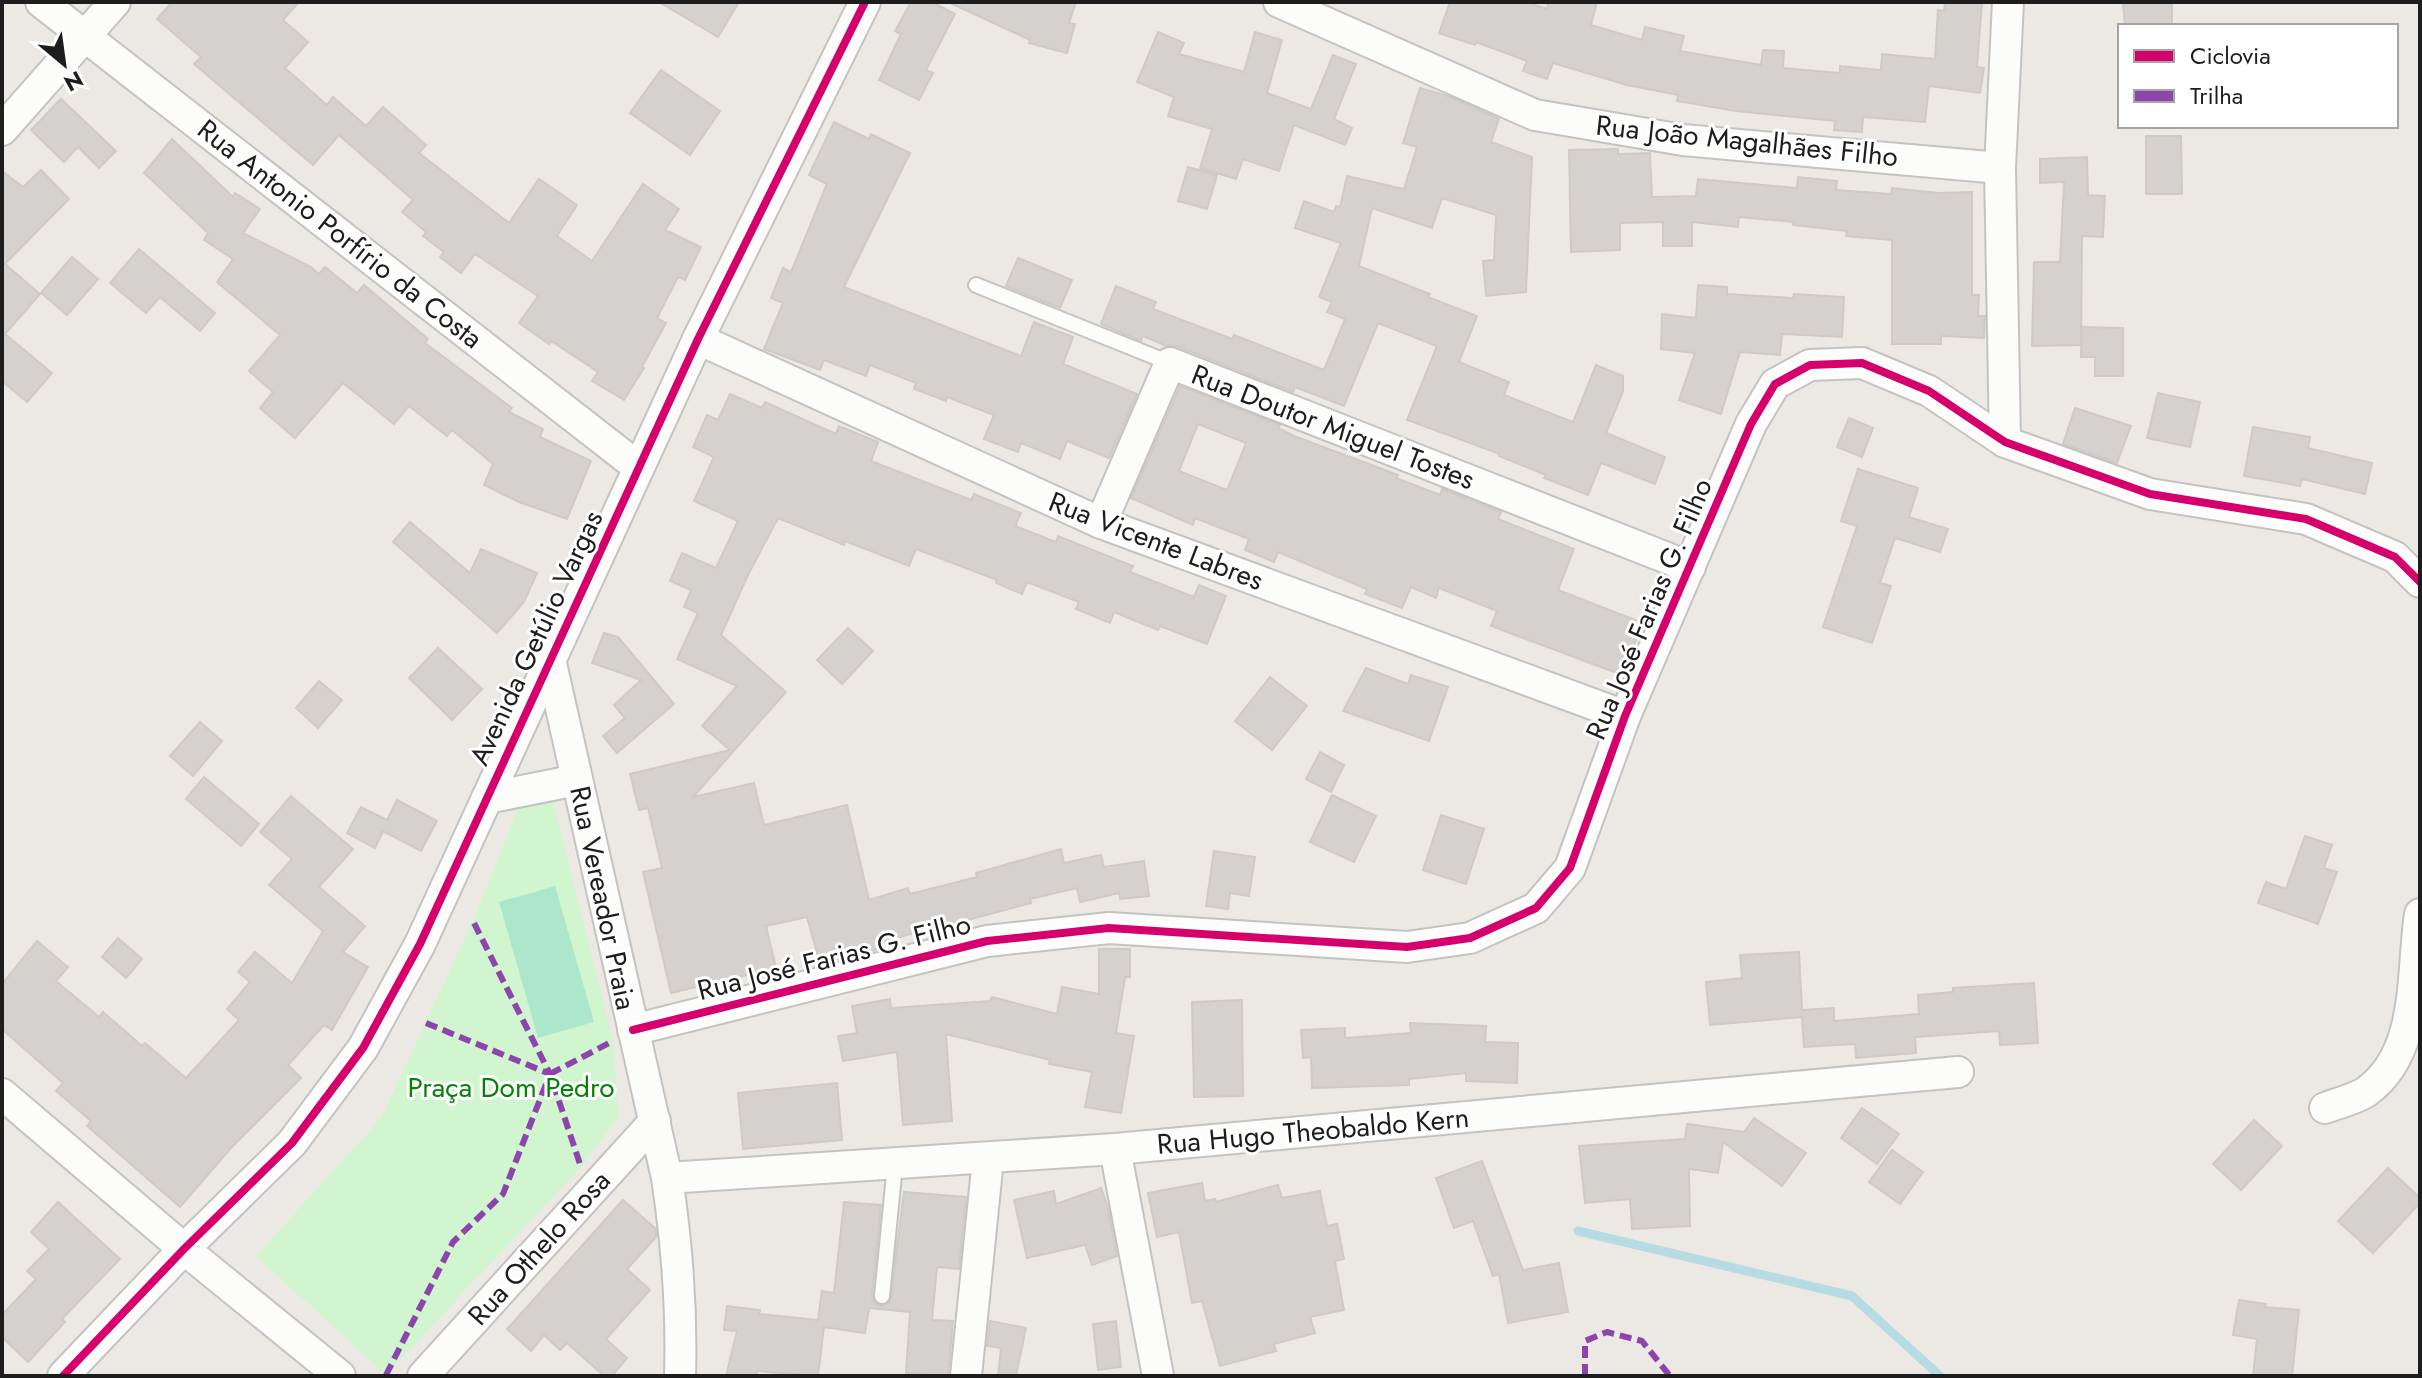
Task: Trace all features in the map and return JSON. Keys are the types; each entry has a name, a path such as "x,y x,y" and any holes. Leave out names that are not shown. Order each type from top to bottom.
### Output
{"street":[{"name":"Rua Antonio Porfírio da Costa","path":"41,2 638,467"},
{"path":"2,130 115,2"},
{"name":"Avenida Getúlio Vargas","path":"63,1376 184,1249 292,1143 363,1048 420,944 698,339 865,2"},
{"name":"Rua João Magalhães Filho","path":"1279,2 1535,115 1683,140 2000,168"},
{"path":"2005,442 2000,168 2008,2"},
{"name":"Rua Vicente Labres","path":"698,339 1101,523 1625,716"},
{"path":"1101,523 1170,363"},
{"name":"Rua Doutor Miguel Tostes","path":"1170,363 1690,567"},
{"name":"Rua José Farias G. Filho","path":"633,1030 987,941 1109,928 1407,947 1470,938 1536,908 1570,868 1625,716 1751,424 1775,384 1810,365 1862,363 1929,391 2005,442 2150,494 2306,519 2395,557 2420,582"},
{"name":"Rua Vereador Praia","path":"550,659 667,1178 675,1231 682,1334 680,1376"},
{"path":"487,798 577,780"},
{"path":"2325,1108 2365,1092 2395,1063 2410,1013 2420,914"},
{"name":"Rua Hugo Theobaldo Kern","path":"667,1178 1115,1149 1958,1072"},
{"path":"2,1094 184,1249 340,1376"},
{"name":"Rua Othelo Rosa","path":"423,1376 655,1121"},
{"path":"1115,1149 1158,1376"},
{"path":"966,1376 988,1159"}],"lane":[{"name":"Rua Doutor Miguel Tostes","path":"976,285 1170,363"},
{"path":"882,1296 895,1165"}],"green space":[{"name":"Praça Dom Pedro","path":"552,797 613,1041 619,1116 581,1167 386,1375 256,1256 381,1118 473,921 519,806"},
{"path":"555,886 594,1022 538,1038 499,902"}],"building":[{"path":"172,2 299,2 283,20 308,42 285,68 327,105 333,97 366,126 383,107 426,145 419,153 509,223 539,179 577,205 557,236 592,261 643,184 679,209 665,230 701,247 685,280 678,277 657,318 666,323 624,400 592,381 598,372 519,323 538,296 475,254 461,273 440,257 444,252 423,236 426,232 402,212 413,200 339,135 313,165 194,64 201,57 157,19"},
{"path":"659,2 739,2 718,37"},
{"path":"911,2 932,2 955,14 926,70 933,73 919,100 879,80 901,34 895,31"},
{"path":"948,2 1076,2 1069,23 1075,24 1067,53 1029,43 1030,40"},
{"path":"1450,2 1527,2 1547,9 1548,2 1597,2 1591,25 1642,40 1645,27 1684,36 1680,51 1761,65 1763,50 1784,51 1783,68 1840,73 1840,66 1881,70 1882,54 1935,59 1938,10 1944,11 1945,2 1982,2 1977,67 1984,68 1980,93 1929,86 1925,122 1863,117 1862,132 1834,130 1835,121 1736,111 1677,101 1678,95 1627,85 1553,63 1547,79 1523,71 1527,61 1476,42 1475,45 1439,33"},
{"path":"2123,2 2172,2 2172,24 2125,24"},
{"path":"1158,32 1184,43 1179,54 1244,72 1255,32 1282,40 1267,93 1311,109 1333,55 1356,64 1334,119 1352,128 1345,145 1294,125 1279,171 1243,159 1236,179 1200,168 1212,129 1168,116 1174,97 1137,82"},
{"path":"661,70 720,111 690,155 630,113"},
{"path":"1420,88 1451,97 1499,119 1491,142 1532,157 1526,292 1486,296 1483,261 1494,260 1496,215 1442,198 1432,228 1372,208 1359,266 1477,316 1459,362 1509,382 1504,395 1573,422 1596,365 1623,376 1623,391 1606,433 1665,457 1655,484 1601,463 1588,495 1544,478 1546,475 1500,454 1407,420 1437,346 1378,323 1344,406 1295,387 1293,392 1177,346 1166,346 1143,336 1141,341 1101,324 1116,286 1156,302 1153,309 1232,339 1234,335 1324,370 1345,319 1327,312 1332,302 1319,297 1341,243 1295,228 1304,201 1334,212 1336,206 1340,207 1347,176 1404,189 1417,147 1403,143"},
{"path":"61,99 116,151 99,168 78,147 64,162 31,130"},
{"path":"834,122 869,139 871,134 910,153 844,287 1021,356 1034,322 1073,337 1063,364 1137,394 1109,458 1067,441 1060,459 1021,443 1018,452 984,439 994,415 947,397 946,401 914,389 916,383 870,365 866,376 824,360 820,370 764,349 783,303 771,298 783,268 791,272 827,184 809,175"},
{"path":"2146,136 2181,136 2182,194 2146,194"},
{"path":"172,139 233,197 235,193 260,209 243,233 319,274 325,267 357,293 364,285 428,339 425,343 512,408 509,412 543,429 540,437 591,461 567,519 519,502 484,485 493,464 452,430 447,436 409,406 394,424 343,383 295,438 260,408 273,392 249,371 280,335 217,282 233,259 204,240 208,233 144,173"},
{"path":"1618,149 1618,154 1650,153 1652,197 1696,196 1698,179 1797,188 1798,177 1837,181 1836,190 1891,194 1892,188 1939,193 1972,192 1972,295 1979,295 1978,316 1985,316 1984,338 1941,336 1941,344 1892,344 1892,240 1846,236 1847,231 1793,225 1794,222 1739,217 1738,227 1692,222 1692,246 1663,246 1663,222 1620,223 1620,250 1571,252 1569,150"},
{"path":"2087,157 2088,195 2105,196 2103,237 2082,236 2081,345 2032,346 2034,262 2060,262 2064,182 2040,183 2040,159"},
{"path":"1188,167 1217,175 1207,209 1178,201"},
{"path":"41,170 69,199 5,264 40,294 5,334 52,373 27,402 2,381 2,171 23,187"},
{"path":"139,249 215,313 200,331 160,297 146,313 110,283"},
{"path":"72,257 98,279 67,315 41,293"},
{"path":"1018,258 1072,280 1060,308 1006,286"},
{"path":"1698,285 1727,287 1727,294 1844,297 1842,337 1782,334 1780,355 1740,352 1721,414 1679,400 1695,353 1661,349 1662,314 1696,318"},
{"path":"2082,327 2123,328 2123,376 2095,376 2095,357 2081,357"},
{"path":"1180,386 1280,425 1278,428 1294,436 1398,475 1396,478 1440,495 1442,489 1501,512 1498,519 1574,549 1558,590 1643,623 1622,675 1491,626 1497,611 1439,588 1436,598 1411,587 1402,608 1365,594 1367,589 1278,552 1274,562 1245,550 1249,539 1195,518 1193,525 1131,498","holes":["1198,424 1246,443 1227,490 1179,471"]},
{"path":"2158,393 2200,402 2190,447 2147,438"},
{"path":"730,394 762,408 765,402 836,434 839,426 878,442 871,461 971,500 974,494 1021,513 1015,526 1056,542 1058,536 1133,566 1130,572 1194,597 1199,585 1226,596 1207,644 1160,626 1158,630 1114,612 1110,623 1076,609 1079,602 1027,582 1022,594 996,583 997,580 916,549 909,566 845,541 844,545 778,518 721,635 786,692 693,797 754,783 764,825 847,805 869,900 908,888 910,894 977,877 976,873 1061,849 1064,863 1101,855 1104,867 1144,861 1149,896 1120,899 1119,893 1080,902 1077,888 876,944 878,949 820,964 807,917 766,926 776,968 671,993 643,872 662,868 648,808 639,810 630,774 730,750 702,726 737,686 677,659 698,613 684,607 691,590 670,581 682,553 716,568 738,521 694,501 714,457 693,447 707,415 718,420"},
{"path":"2075,408 2131,426 2117,463 2063,444"},
{"path":"1849,418 1873,428 1862,457 1837,447"},
{"path":"2253,427 2310,437 2308,448 2372,463 2365,494 2302,479 2300,486 2244,476"},
{"path":"1858,469 1918,488 1909,517 1948,529 1940,552 1895,538 1880,583 1891,586 1872,643 1823,627 1857,526 1841,521"},
{"path":"410,522 470,573 481,549 537,573 524,602 497,633 393,542"},
{"path":"848,628 873,651 842,684 817,660"},
{"path":"604,633 618,637 674,704 617,753 603,736 625,718 614,705 641,680 592,663"},
{"path":"438,648 482,689 452,720 409,678"},
{"path":"1366,668 1408,684 1411,675 1448,687 1429,741 1343,711"},
{"path":"1270,677 1307,706 1272,750 1235,721"},
{"path":"319,681 342,700 318,728 296,708"},
{"path":"200,722 222,741 193,776 170,756"},
{"path":"1320,752 1344,765 1331,792 1306,779"},
{"path":"204,777 259,824 241,846 186,799"},
{"path":"1332,795 1376,816 1354,862 1310,842"},
{"path":"291,796 353,849 319,887 365,926 343,952 368,967 332,1030 324,1025 288,1065 301,1078 231,1148 180,1207 87,1126 91,1121 56,1091 63,1083 2,1029 2,984 37,941 68,967 56,981 99,1017 103,1012 142,1046 145,1043 186,1078 239,1020 227,1009 250,982 238,972 255,952 292,983 323,931 269,885 292,859 260,832"},
{"path":"397,800 437,821 421,851 383,831 375,848 347,833 361,807 387,820"},
{"path":"1441,815 1484,829 1466,884 1423,870"},
{"path":"2305,836 2332,845 2324,868 2337,872 2318,924 2258,903 2266,882 2286,889"},
{"path":"1214,851 1255,857 1249,896 1230,893 1228,909 1206,906"},
{"path":"118,938 142,959 126,978 102,957"},
{"path":"1099,949 1130,949 1130,977 1125,977 1116,1033 1134,1036 1121,1113 1085,1107 1092,1072 1049,1064 1050,1060 946,1034 952,1121 903,1125 897,1052 843,1061 838,1036 857,1033 852,1006 890,999 891,1008 990,1001 992,997 1057,1014 1062,987 1099,994"},
{"path":"1799,952 1802,1010 1834,1008 1834,1021 1919,1014 1918,995 1953,992 1953,988 2034,983 2038,1043 2000,1045 1999,1031 1915,1037 1916,1053 1856,1058 1855,1044 1804,1047 1802,1017 1710,1025 1706,982 1742,978 1740,955"},
{"path":"1242,1000 1243,1096 1194,1097 1192,1002"},
{"path":"1410,1023 1486,1026 1485,1042 1518,1043 1517,1083 1466,1081 1466,1073 1409,1079 1409,1085 1312,1088 1311,1057 1303,1058 1301,1030 1345,1028 1345,1038 1411,1033"},
{"path":"837,1083 842,1140 743,1149 738,1093"},
{"path":"1862,1108 1899,1134 1877,1164 1841,1138"},
{"path":"1754,1118 1806,1153 1782,1186 1723,1142 1718,1173 1689,1169 1690,1226 1632,1229 1630,1199 1585,1203 1579,1146 1685,1139 1687,1124 1744,1132"},
{"path":"2254,1120 2282,1146 2241,1190 2213,1164"},
{"path":"1892,1150 1923,1172 1900,1204 1869,1182"},
{"path":"1482,1161 1523,1270 1559,1263 1568,1312 1508,1323 1499,1274 1493,1276 1473,1221 1454,1228 1436,1178"},
{"path":"2388,1168 2420,1198 2420,1203 2373,1253 2338,1221"},
{"path":"1202,1183 1205,1201 1215,1199 1216,1202 1278,1185 1282,1198 1320,1191 1327,1226 1337,1224 1344,1259 1335,1261 1344,1310 1310,1317 1315,1333 1274,1344 1276,1351 1220,1366 1202,1301 1192,1303 1179,1232 1157,1237 1148,1193"},
{"path":"1101,1188 1117,1256 1092,1265 1085,1245 1027,1258 1014,1200 1054,1191 1056,1204"},
{"path":"904,1192 966,1197 959,1269 937,1267 932,1320 953,1321 948,1376 906,1373 910,1312 869,1308 865,1333 824,1327 818,1376 757,1371 756,1376 726,1376 737,1331 724,1330 727,1306 760,1310 759,1314 818,1320 822,1291 834,1293 844,1202 881,1205 872,1296 880,1306 890,1302"},
{"path":"623,1200 656,1229 656,1237 627,1269 650,1290 606,1339 627,1358 612,1376 604,1376 567,1343 560,1350 544,1335 531,1351 507,1329"},
{"path":"58,1202 120,1259 62,1319 65,1322 28,1362 2,1337 2,1315 36,1279 27,1271 49,1249 31,1232"},
{"path":"2239,1300 2266,1304 2265,1307 2299,1310 2292,1376 2253,1376 2257,1339 2233,1335"},
{"path":"990,1321 1026,1328 1016,1376 998,1376 1001,1348 987,1346"},
{"path":"1116,1321 1121,1367 1098,1370 1093,1324"}],"waterway":[{"path":"1578,1231 1852,1296 1940,1376"}],"marked path":[{"path":"386,1375 453,1242 503,1194 550,1074 473,921"},
{"path":"426,1023 550,1074 581,1167"},
{"path":"550,1074 613,1041"},
{"path":"1585,1376 1585,1341 1607,1332 1642,1341 1670,1376"}],"cycle path":[{"path":"63,1376 184,1249 292,1143 363,1048 420,944 698,339 865,2"},
{"path":"633,1030 987,941 1109,928 1407,947 1470,938 1536,908 1570,868 1625,716 1751,424 1775,384 1810,365 1862,363 1929,391 2005,442 2150,494 2306,519 2395,557 2420,582"}]}
